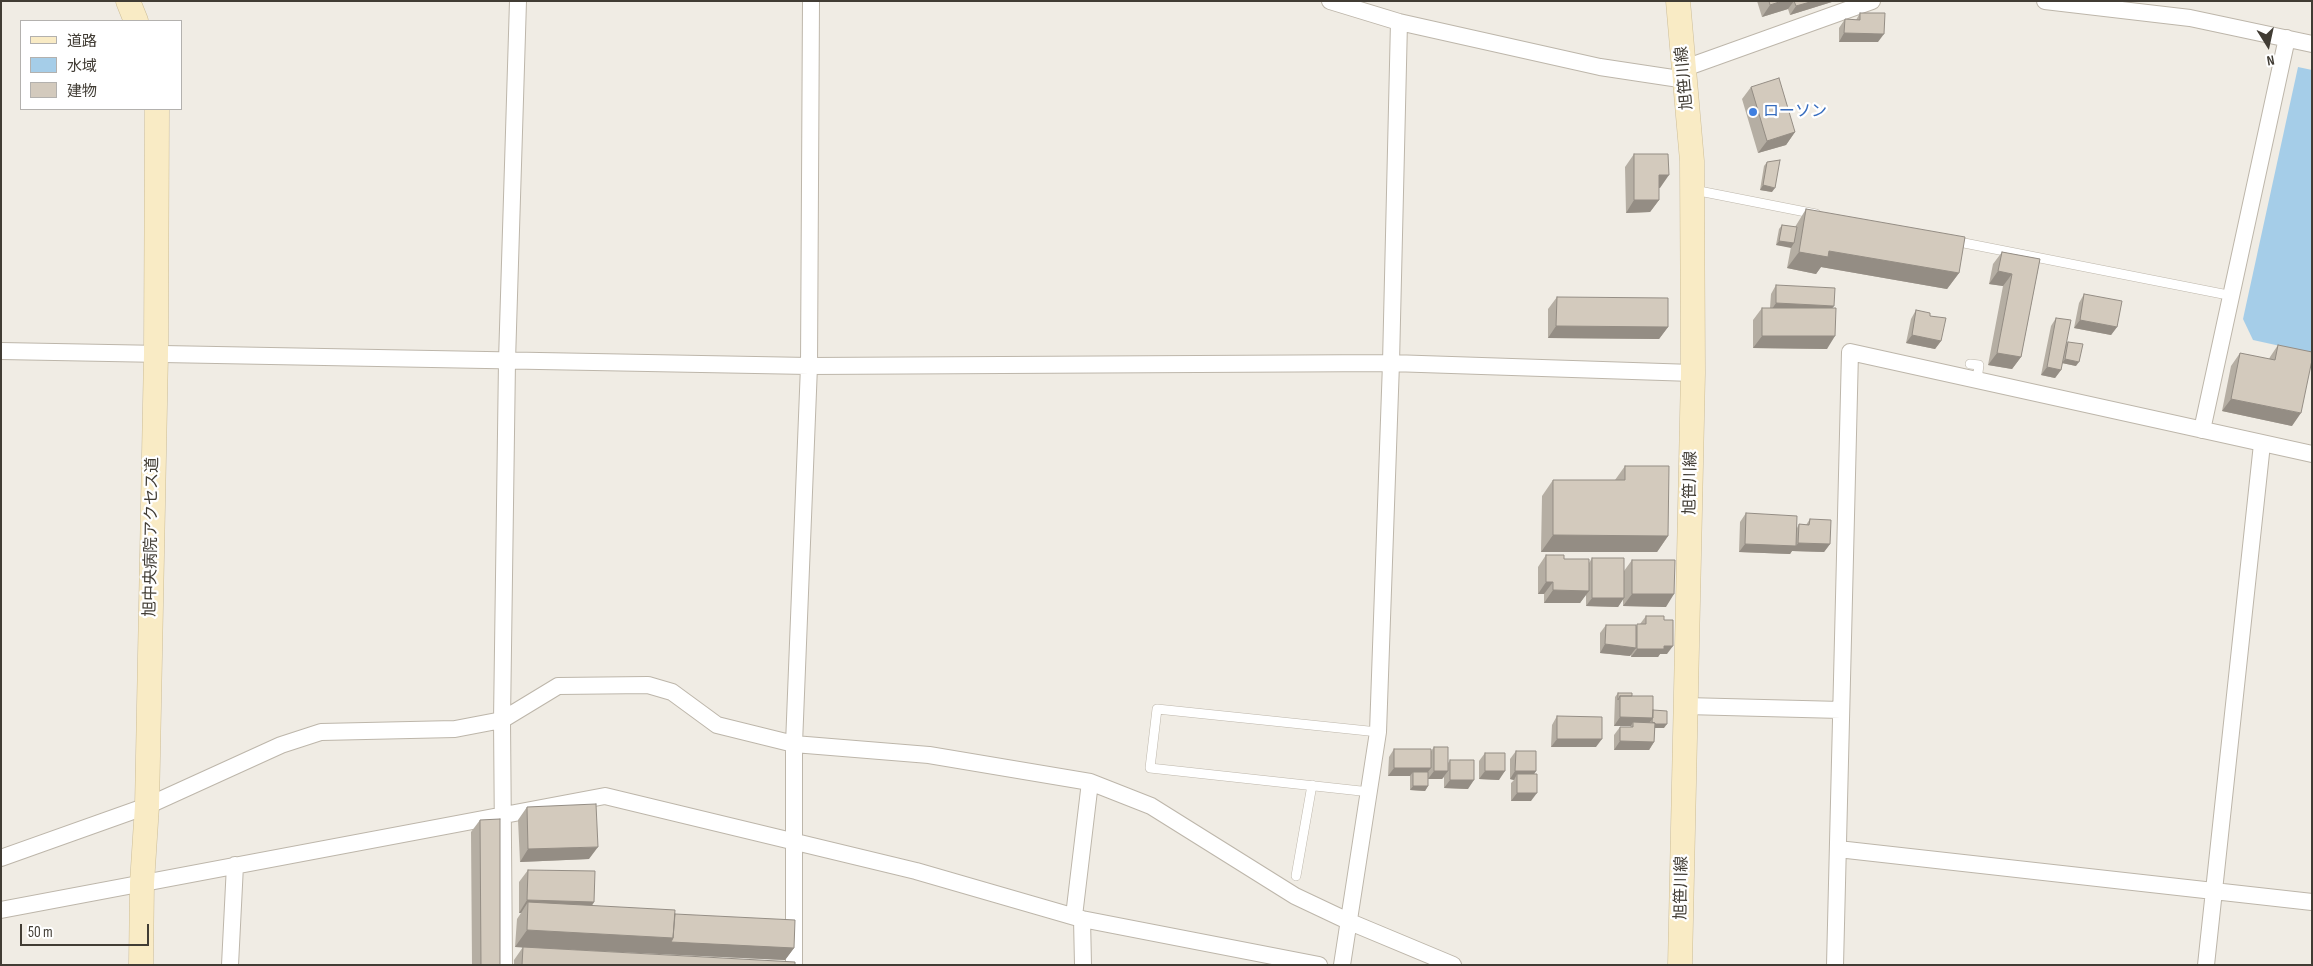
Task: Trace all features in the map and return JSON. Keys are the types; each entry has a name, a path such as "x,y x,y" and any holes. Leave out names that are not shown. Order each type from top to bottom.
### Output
{"main road":[{"path":"128,1 136,20"},
{"name":"旭笹川線","path":"1678,1 1685,74 1692,189 1693,373 1680,965"},
{"name":"旭中央病院アクセス道","path":"141,965 142,883 147,806 156,354 156,110"}],"street":[{"path":"504,965 502,720 507,361 518,1"},
{"path":"794,965 794,744 809,366 811,1"},
{"path":"1330,1 1399,22 1600,67 1685,74 1872,1"},
{"path":"2045,1 2190,18 2312,44"},
{"path":"1342,965 1378,732 1391,363 1399,22"},
{"path":"2202,430 2233,296 2287,38"},
{"path":"1,351 809,366 1391,363 1693,373"},
{"path":"1835,965 1850,352 2312,454"},
{"path":"2206,965 2262,444"},
{"path":"1,858 147,806 281,746 321,732 455,729 502,720 558,686 648,685 672,692 717,725 794,744 929,755 1090,782 1151,806 1295,896 1350,922 1453,965"},
{"path":"1686,706 1841,710"},
{"path":"1083,965 1078,918 1090,782"},
{"path":"1,910 605,796 793,843 916,871 1078,918 1320,965"},
{"path":"1838,849 2312,902"},
{"path":"230,965 235,866"}],"lane":[{"path":"1692,189 1827,216"},
{"path":"1942,239 2233,296"},
{"path":"1970,364 1980,365 1977,380"},
{"path":"1370,792 1150,768 1157,709 1378,732"},
{"path":"1296,876 1312,785"}],"water":[{"path":"2298,67 2312,70 2312,353 2253,340 2243,319"}],"building":[{"path":"1769,1 1782,1 1770,5"},
{"path":"1794,1 1810,1 1810,2 1796,6"},
{"path":"1860,13 1885,13 1884,34 1844,33 1845,19 1860,20"},
{"path":"1779,78 1795,132 1767,141 1751,87"},
{"path":"1634,154 1668,154 1669,175 1659,175 1659,200 1634,200"},
{"path":"1780,160 1775,188 1763,185 1767,162"},
{"path":"1806,209 1965,237 1959,273 1829,251 1828,257 1799,252"},
{"path":"1782,225 1797,227 1794,243 1779,241"},
{"path":"2002,252 2040,259 2021,357 1997,353 2012,274 1998,271"},
{"path":"1776,285 1835,288 1834,306 1776,303"},
{"path":"2084,294 2122,301 2117,327 2080,320"},
{"path":"1557,297 1668,298 1668,327 1556,326"},
{"path":"1762,308 1836,308 1835,336 1762,336"},
{"path":"1916,310 1930,313 1930,316 1946,318 1941,341 1912,335"},
{"path":"2056,318 2071,320 2061,370 2047,367"},
{"path":"2068,342 2083,344 2079,362 2065,359"},
{"path":"2278,345 2312,352 2301,413 2231,399 2240,353 2275,360"},
{"path":"1625,466 1669,466 1668,536 1553,535 1553,480 1625,480"},
{"path":"1746,513 1797,516 1796,546 1745,544"},
{"path":"1810,519 1831,520 1830,544 1798,543 1799,524 1809,525"},
{"path":"1546,555 1564,555 1564,559 1589,559 1589,591 1553,590 1553,582 1546,582"},
{"path":"1592,558 1624,558 1624,598 1592,598"},
{"path":"1632,560 1675,560 1674,594 1632,594"},
{"path":"1646,616 1664,616 1664,620 1673,620 1673,646 1664,646 1664,649 1637,649 1637,624 1646,624"},
{"path":"1606,625 1636,625 1636,648 1605,644"},
{"path":"1618,693 1632,693 1632,696 1620,696 1618,700"},
{"path":"1620,696 1653,696 1653,718 1620,717"},
{"path":"1653,710 1667,711 1667,724 1655,724 1652,722"},
{"path":"1557,716 1602,717 1602,739 1557,739"},
{"path":"1633,722 1655,723 1654,742 1620,741 1620,727 1633,727"},
{"path":"1434,747 1448,747 1448,771 1434,771"},
{"path":"1394,749 1431,749 1431,768 1394,768"},
{"path":"1516,751 1536,751 1536,771 1515,771"},
{"path":"1485,753 1505,753 1505,771 1485,771"},
{"path":"1450,760 1474,760 1474,780 1450,780"},
{"path":"1413,772 1428,772 1428,786 1413,786"},
{"path":"1517,774 1537,774 1537,793 1517,793"},
{"path":"596,804 598,847 528,849 527,807"},
{"path":"500,819 500,965 481,965 480,820"},
{"path":"528,870 595,871 594,902 527,900"},
{"path":"528,902 675,910 673,938 527,930"},
{"path":"675,914 795,920 794,948 671,942"},
{"path":"523,947 795,962 795,965 522,965"}],"place":[{"name":"ローソン","path":"1753,112"}]}
